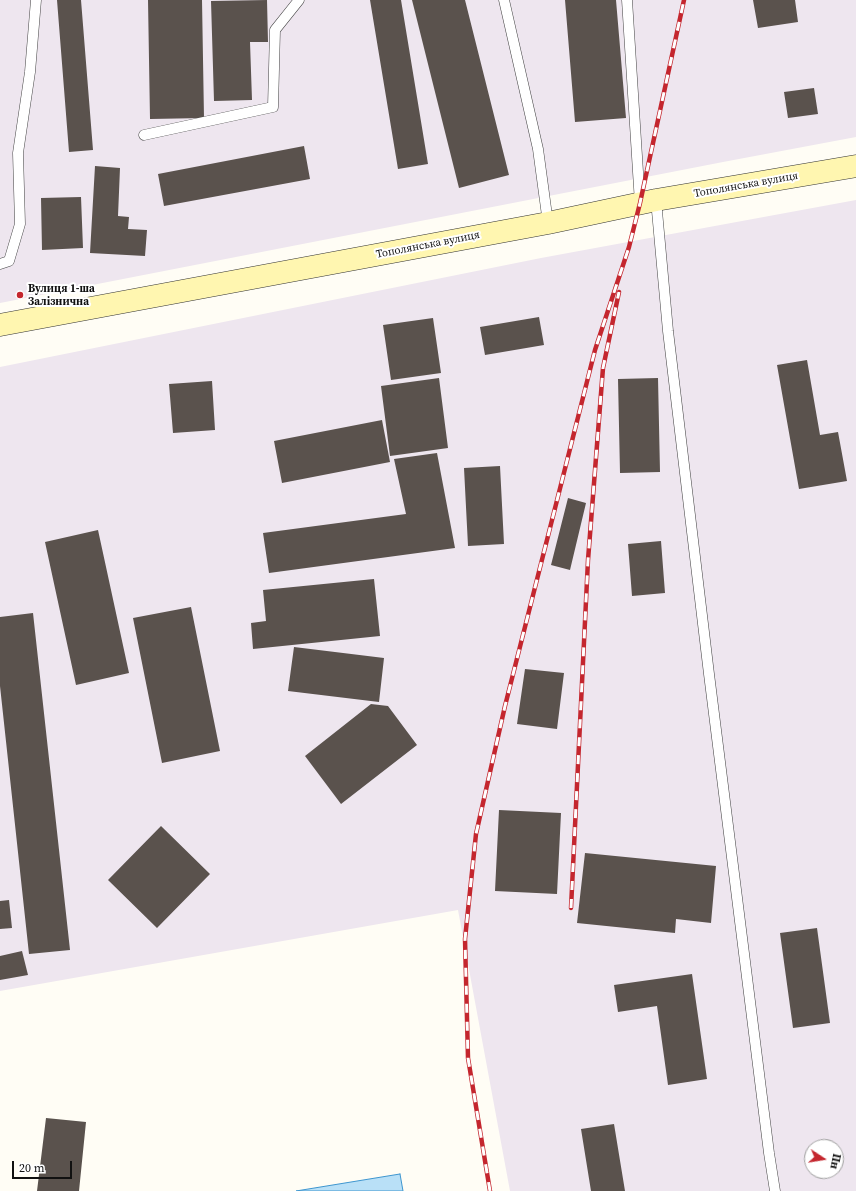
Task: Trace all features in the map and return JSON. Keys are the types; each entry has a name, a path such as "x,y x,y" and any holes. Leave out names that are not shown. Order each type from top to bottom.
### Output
{"street":[{"name":"Тополянська вулиця","path":"0,325 548,223 648,202 856,166"}],"lane":[{"path":"0,264 9,261 20,224 18,153 30,72 36,0"},
{"path":"144,135 273,107 275,30 299,0"},
{"path":"504,0 538,149 548,223"},
{"path":"627,0 648,202 668,331 709,674 774,1191"}],"shaded area":[{"path":"0,0 856,0 856,137 0,303"},
{"path":"856,200 856,1191 510,1191 458,910 0,991 0,367 541,258"}],"water":[{"path":"400,1174 403,1191 296,1191"}],"building":[{"path":"57,0 81,0 93,150 69,152"},
{"path":"148,0 202,0 204,118 150,119"},
{"path":"267,0 268,42 250,42 252,100 214,101 211,1"},
{"path":"370,0 401,0 428,164 398,169"},
{"path":"412,0 465,0 509,175 459,188"},
{"path":"565,0 616,0 626,118 575,122"},
{"path":"753,0 795,0 798,22 758,28"},
{"path":"814,88 818,114 788,118 784,92"},
{"path":"304,146 310,179 164,206 158,174"},
{"path":"95,166 120,168 118,216 129,217 128,229 147,230 145,256 90,253"},
{"path":"81,197 83,248 42,250 41,198"},
{"path":"539,317 544,345 485,355 480,327"},
{"path":"433,318 441,373 391,380 383,325"},
{"path":"807,360 820,435 838,432 847,481 799,489 777,365"},
{"path":"439,378 448,448 390,456 381,386"},
{"path":"658,378 660,472 620,473 618,379"},
{"path":"212,381 215,430 173,433 169,384"},
{"path":"382,420 390,462 282,483 274,441"},
{"path":"437,453 455,548 269,573 263,533 406,514 394,459"},
{"path":"500,466 504,544 468,546 464,468"},
{"path":"568,498 586,503 570,570 551,565"},
{"path":"98,530 129,673 76,685 45,542"},
{"path":"661,541 665,593 632,596 628,544"},
{"path":"374,579 380,636 253,649 251,623 266,621 263,590"},
{"path":"191,607 220,751 162,763 133,618"},
{"path":"33,613 70,950 29,954 0,686 0,617"},
{"path":"294,647 384,658 379,702 288,691"},
{"path":"525,669 564,673 557,729 517,724"},
{"path":"371,704 388,706 417,745 341,804 305,756"},
{"path":"499,810 561,813 557,894 495,891"},
{"path":"161,826 210,874 157,928 108,880"},
{"path":"585,853 716,866 711,923 676,919 675,933 577,923"},
{"path":"9,900 12,928 0,929 0,901"},
{"path":"817,928 830,1023 793,1028 780,933"},
{"path":"22,951 28,975 0,980 0,956"},
{"path":"692,974 707,1079 668,1085 657,1006 618,1012 614,985"},
{"path":"46,1118 86,1122 79,1191 37,1191"},
{"path":"614,1124 625,1191 591,1191 581,1129"}],"railway":[{"path":"490,1191 468,1058 465,939 476,834 505,706 595,350 629,247 640,203 684,0"},
{"path":"571,908 588,560 603,368 619,292"}],"place":[{"name":"Вулиця 1-ша Залізнична","path":"20,295"}]}
